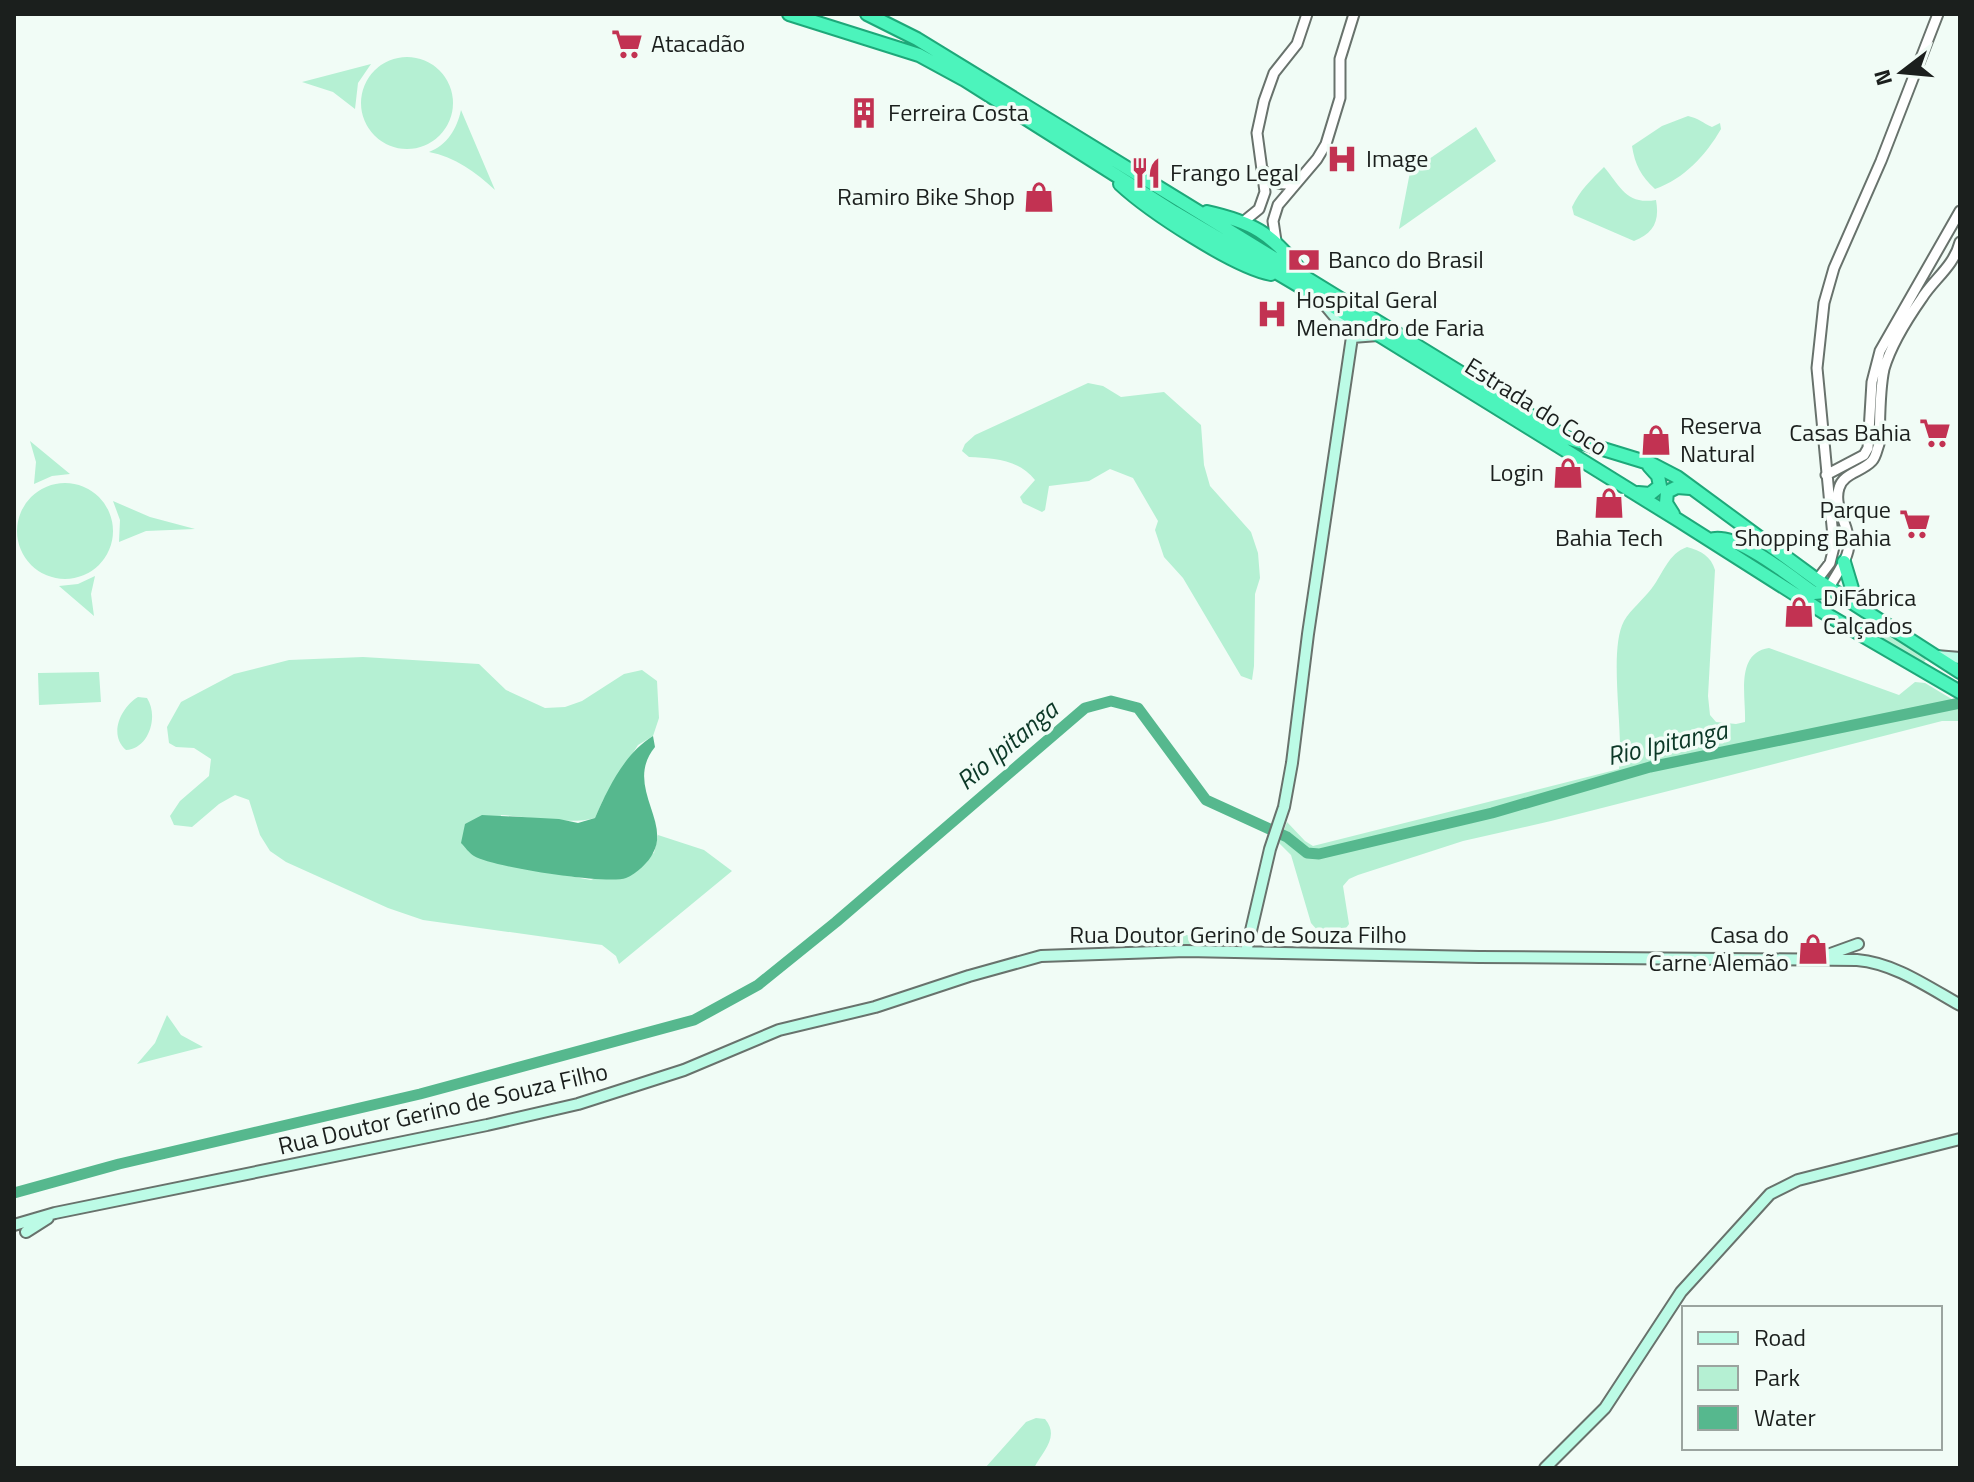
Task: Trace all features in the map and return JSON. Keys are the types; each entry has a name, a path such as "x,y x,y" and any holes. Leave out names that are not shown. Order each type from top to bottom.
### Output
{"highway":[{"name":"Estrada do Coco","path":"789,14 919,55 1097,163 1138,200 1204,242 1244,266 1281,276 1313,294 1831,617 1960,692"},
{"name":"Estrada do Coco","path":"867,14 917,39 1567,438 1667,471 1817,580 1960,672"},
{"path":"1196,210 1243,222 1276,241 1307,279"},
{"path":"1631,492 1650,494 1660,486 1658,476 1645,463"},
{"path":"1678,520 1666,503 1667,492 1677,487 1697,490"},
{"path":"1710,540 1718,537 1737,542 1814,593 1825,592 1829,588"},
{"path":"1846,556 1857,605"}],"main road":[{"path":"1252,952 1251,940 1270,849 1284,807 1292,763 1352,337 1313,294"},
{"path":"1352,337 1378,335"},
{"path":"1936,656 1960,658"},
{"path":"1818,959 1858,944"},
{"name":"Rua Doutor Gerino de Souza Filho","path":"14,1225 55,1213 578,1104 684,1070 779,1030 875,1007 1041,956 1148,951 1870,961 1905,974 1960,1005"},
{"path":"1545,1468 1605,1408 1681,1292 1770,1194 1798,1180 1960,1139"},
{"path":"26,1232 55,1213"}],"street":[{"path":"1243,222 1263,203 1265,186 1257,133 1259,116 1271,78 1295,48 1307,14"},
{"path":"1276,241 1275,210 1326,144 1340,98 1340,59 1354,14"},
{"path":"1817,580 1830,563 1834,547 1817,368 1824,303 1834,268 1881,161 1938,14"},
{"path":"1262,169 1274,182 1295,183"},
{"path":"1826,475 1864,455 1868,448 1876,362 1960,211"},
{"path":"1829,588 1846,556 1849,540 1837,492 1844,479 1872,461 1876,453 1884,371 1920,300 1934,280 1946,270 1960,244 1945,238"},
{"path":"1930,260 1936,268 1946,270"},
{"path":"1825,459 1849,462"},
{"path":"1834,547 1846,556"}],"green space":[{"path":"407,57 425,61 439,71 449,85 453,103 449,121 439,135 425,145 407,149 389,145 375,135 365,121 361,103 365,85 375,71 389,61"},
{"path":"371,64 358,83 355,109 333,92 302,82"},
{"path":"461,110 495,190 465,166 429,152 450,136"},
{"path":"1688,116 1712,127 1720,123 1721,129 1693,165 1666,185 1655,189 1639,170 1632,146 1662,126"},
{"path":"1476,127 1496,161 1399,229 1410,172"},
{"path":"1604,167 1631,197 1656,200 1654,226 1634,241 1574,215 1572,207 1579,195"},
{"path":"1088,383 1103,386 1121,397 1164,392 1201,425 1204,465 1210,486 1251,532 1258,553 1260,578 1255,594 1252,680 1241,676 1183,578 1164,557 1155,530 1158,521 1133,478 1110,469 1089,481 1049,486 1042,512 1023,503 1020,497 1035,480 1029,473 1013,464 969,457 962,451 975,435"},
{"path":"30,441 70,474 52,476 34,484 36,462"},
{"path":"56,483 74,483 92,491 105,504 113,522 110,550 92,571 74,579 56,579 38,571 25,558 17,540 17,522 25,504 38,491"},
{"path":"113,501 150,517 195,529 146,531 119,542 120,520"},
{"path":"1687,547 1705,555 1715,570 1708,696 1710,715 1716,722 1745,722 1747,667 1751,658 1769,648 1899,695 1915,682 1925,683 1960,704 1960,721 1942,721 1463,841 1349,879 1343,886 1349,924 1335,936 1326,935 1316,928 1311,923 1291,855 1279,843 1287,822 1313,846 1619,769 1619,634 1624,621 1671,559"},
{"path":"95,576 91,594 94,616 59,586 78,584"},
{"path":"1864,615 1929,655 1922,665 1860,628 1857,625"},
{"path":"363,657 479,664 506,690 545,708 565,707 582,701 624,674 642,670 657,681 659,718 653,736 638,745 595,818 562,821 501,815 493,862 591,880 654,853 658,835 704,850 732,871 619,964 616,956 602,945 423,920 388,908 286,862 270,851 260,835 249,800 235,795 192,827 174,825 170,816 180,801 209,776 211,759 194,748 176,747 169,743 167,727 181,702 234,674 289,660"},
{"path":"99,672 101,702 39,705 38,673"},
{"path":"138,697 147,698 152,722 141,744 126,750 117,729 126,707"},
{"path":"1157,934 1248,937 1247,949 1156,948"},
{"path":"167,1015 181,1035 203,1047 137,1064 155,1043"},
{"path":"1045,1419 1051,1432 1048,1444 1034,1468 985,1468 1026,1422"}],"water":[{"path":"653,736 655,747 644,775 657,828 657,841 648,860 630,876 615,880 597,879 525,870 474,856 461,843 465,824 482,815 559,819 578,823 595,818 626,762"}],"waterway":[{"name":"Rio Ipitanga","path":"14,1193 119,1164 420,1094 694,1020 758,985 1085,708 1111,701 1138,708 1206,800 1287,837 1307,853 1319,854 1492,813 1650,767 1960,703"}],"place":[{"name":"Atacadão","path":"627,44"},
{"name":"Ferreira Costa","path":"864,113"},
{"name":"Image","path":"1342,159"},
{"name":"Frango Legal","path":"1146,173"},
{"name":"Ramiro Bike Shop","path":"1039,197"},
{"name":"Banco do Brasil","path":"1304,260"},
{"name":"Hospital Geral Menandro de Faria","path":"1272,314"},
{"name":"Casas Bahia","path":"1935,433"},
{"name":"Reserva Natural","path":"1656,440"},
{"name":"Login","path":"1568,473"},
{"name":"Bahia Tech","path":"1609,503"},
{"name":"Parque Shopping Bahia","path":"1915,524"},
{"name":"DiFábrica Calçados","path":"1799,612"},
{"name":"Casa do Carne Alemão","path":"1813,949"}]}
